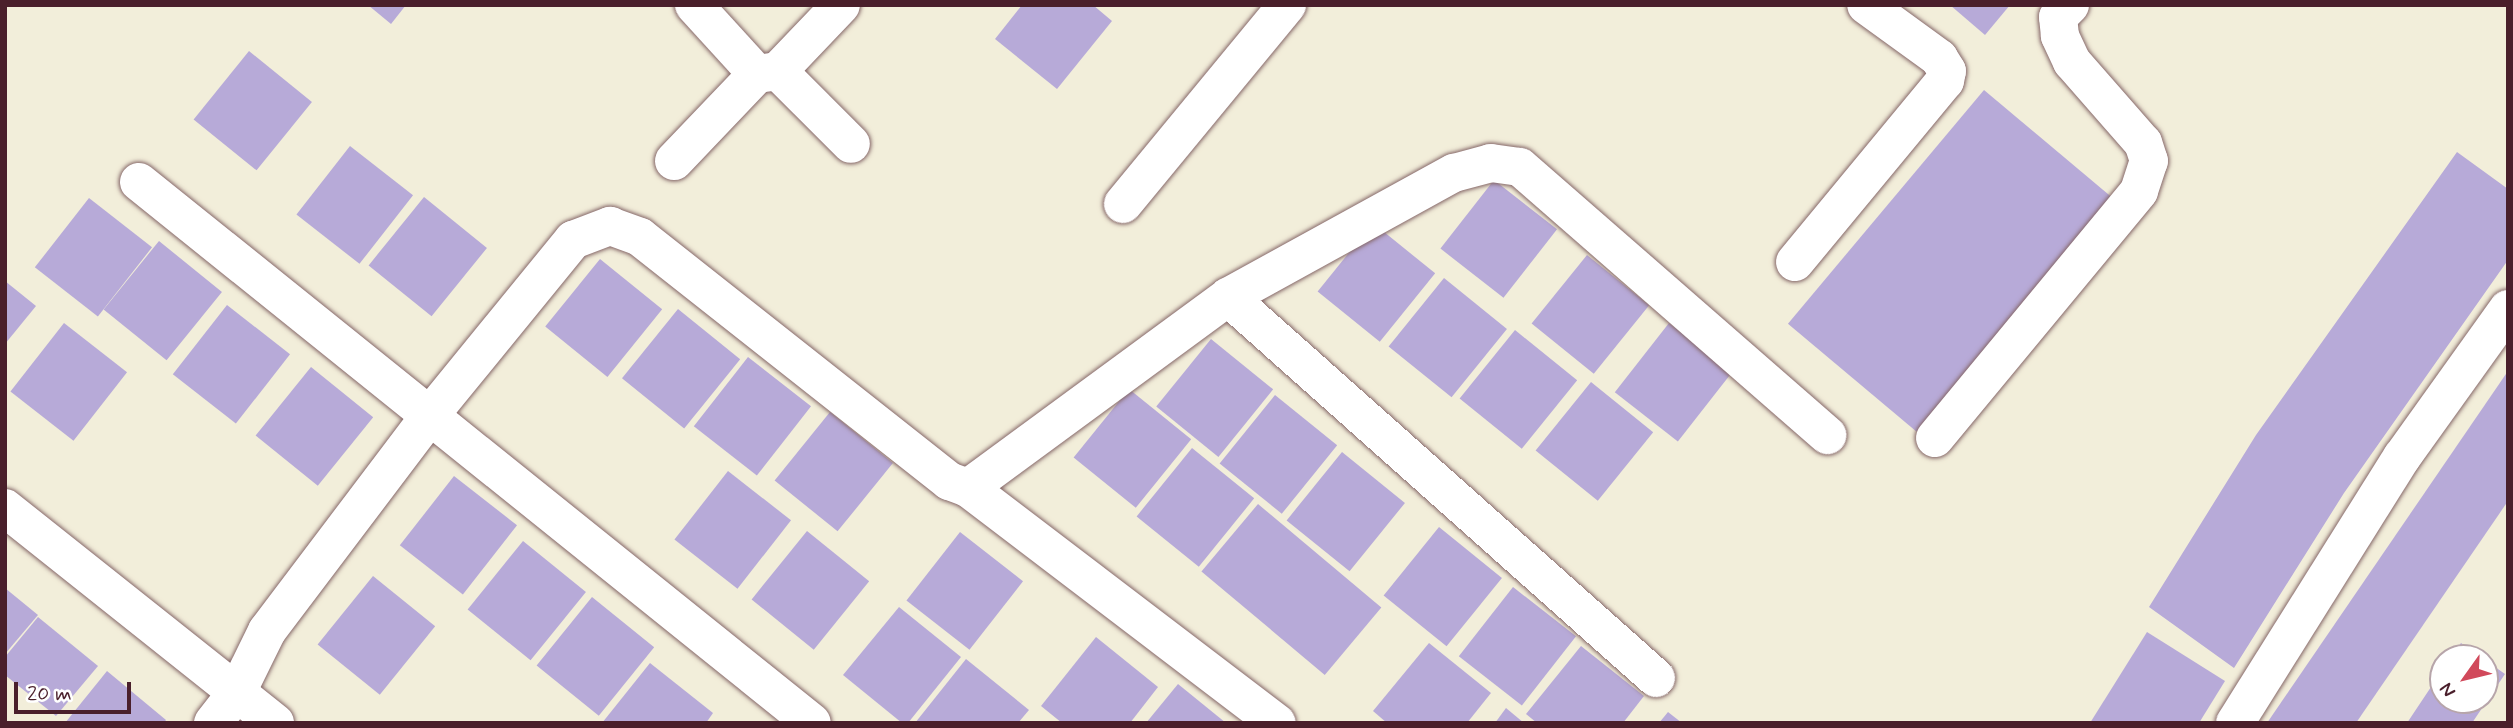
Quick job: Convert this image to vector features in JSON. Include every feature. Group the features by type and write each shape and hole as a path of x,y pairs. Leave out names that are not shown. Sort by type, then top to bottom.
{"street":[{"path":"694,5 851,144"},
{"path":"674,161 841,5"},
{"path":"1123,204 1287,5"},
{"path":"1796,261 1945,81 1947,71 1939,58 1866,5"},
{"path":"1935,439 2139,191 2149,161 2143,143 2072,62 2060,36 2059,18 2070,5"},
{"path":"968,488 1228,297 1454,173 1491,163 1520,167 1827,435"},
{"path":"139,182 431,414 812,723"},
{"path":"213,723 237,692 267,631 431,414 573,240 610,226 640,237 949,481 968,488 1277,723"},
{"path":"1228,297 1656,678"},
{"path":"2235,723 2402,457 2508,309"},
{"path":"5,508 275,723"}],"building":[{"path":"368,5 406,5 391,24"},
{"path":"1022,5 1093,5 1112,21 1057,89 995,39"},
{"path":"1950,5 2010,5 1985,35"},
{"path":"249,51 312,102 257,170 194,119"},
{"path":"1984,90 2113,198 1917,432 1788,324"},
{"path":"350,146 413,195 359,264 296,215"},
{"path":"2457,152 2508,189 2508,260 2344,493 2234,668 2149,607 2256,435"},
{"path":"1494,180 1557,229 1503,298 1440,249"},
{"path":"424,197 487,248 432,316 369,265"},
{"path":"89,198 152,247 98,317 35,267"},
{"path":"1373,223 1435,273 1380,342 1318,291"},
{"path":"159,241 222,292 167,360 104,309"},
{"path":"1587,255 1649,305 1594,374 1532,323"},
{"path":"600,259 662,309 607,377 545,327"},
{"path":"1444,278 1507,329 1452,397 1389,346"},
{"path":"5,281 36,306 5,344"},
{"path":"227,305 290,354 236,424 173,374"},
{"path":"678,309 740,359 684,429 622,378"},
{"path":"64,323 127,372 73,441 10,392"},
{"path":"1669,323 1732,372 1678,442 1615,392"},
{"path":"1515,330 1577,380 1522,449 1460,398"},
{"path":"1211,339 1273,389 1218,457 1156,407"},
{"path":"748,357 811,406 757,476 694,426"},
{"path":"311,367 373,417 318,486 256,435"},
{"path":"2508,371 2508,501 2356,723 2267,723"},
{"path":"1591,382 1653,432 1598,501 1536,450"},
{"path":"1129,389 1191,439 1136,508 1074,457"},
{"path":"1275,395 1337,445 1282,514 1220,463"},
{"path":"830,412 893,463 838,531 775,480"},
{"path":"1192,448 1254,498 1199,567 1137,516"},
{"path":"1342,452 1405,503 1350,571 1287,520"},
{"path":"728,471 791,520 737,589 674,540"},
{"path":"454,476 517,525 463,595 400,545"},
{"path":"1258,504 1381,607 1325,675 1201,571"},
{"path":"1439,527 1502,578 1447,646 1384,595"},
{"path":"807,531 869,581 814,650 752,599"},
{"path":"960,532 1023,581 969,650 906,601"},
{"path":"523,541 586,592 531,660 468,609"},
{"path":"373,576 435,626 380,695 318,644"},
{"path":"1513,587 1576,636 1522,706 1459,656"},
{"path":"5,588 38,615 5,654"},
{"path":"592,597 654,647 599,716 537,665"},
{"path":"899,607 961,657 908,723 902,723 843,675"},
{"path":"38,617 98,666 56,716 5,675 5,657"},
{"path":"2147,632 2225,681 2199,723 2090,723"},
{"path":"1096,637 1158,687 1130,723 1062,723 1041,706"},
{"path":"1429,643 1491,693 1467,723 1387,723 1373,711"},
{"path":"1581,646 1644,696 1623,723 1537,723 1526,714"},
{"path":"966,659 1029,710 1018,723 915,723"},
{"path":"650,663 713,713 706,723 602,723"},
{"path":"2499,670 2505,674 2499,683"},
{"path":"107,671 166,720 164,723 65,723"},
{"path":"1178,684 1226,723 1146,723"},
{"path":"2429,690 2429,714 2478,714 2472,723 2407,723"},
{"path":"1506,708 1524,723 1495,723"},
{"path":"1668,712 1682,723 1659,723"}]}
